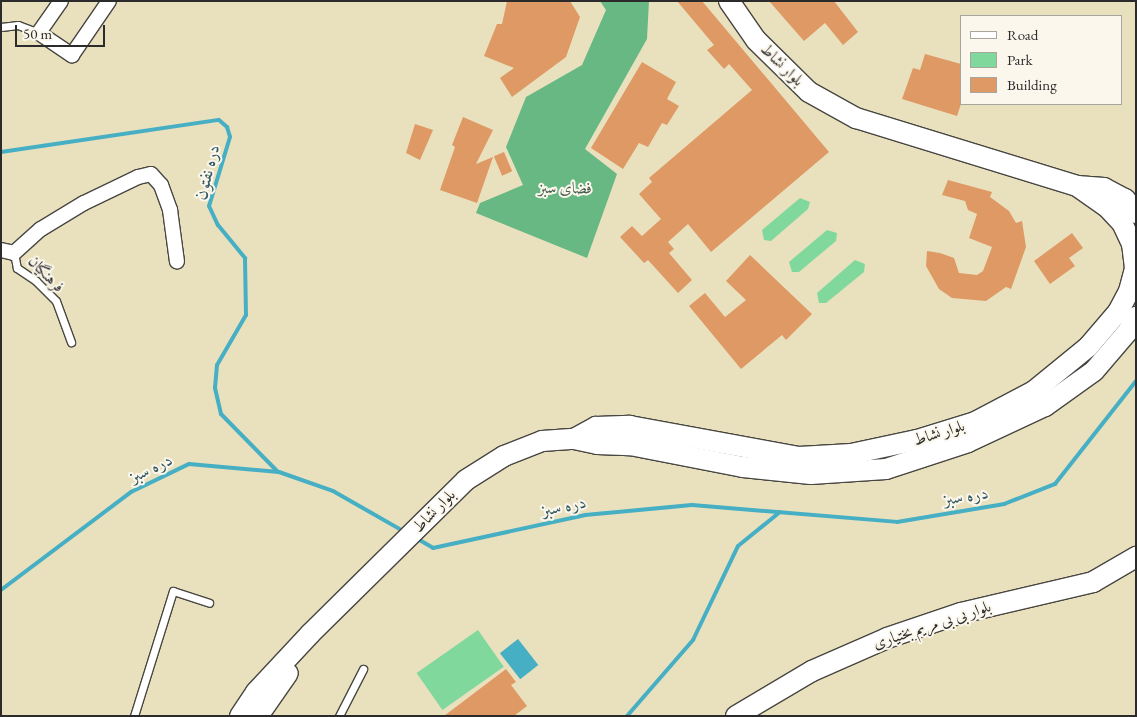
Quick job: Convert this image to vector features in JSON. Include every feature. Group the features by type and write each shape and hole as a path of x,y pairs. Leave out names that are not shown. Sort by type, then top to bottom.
{"main road":[{"name":"بلوار نشاط","path":"729,1 756,40 809,92 856,118 1077,186 1104,188 1125,199 1136,213"},
{"name":"بلوار نشاط","path":"574,438 596,427 630,426 799,457 851,454 898,444 975,422 1034,390 1088,347 1118,312 1129,291 1135,268 1132,244 1122,223 1107,207 1077,186"},
{"name":"بلوار نشاط","path":"240,716 256,692 466,480 484,466 520,449 542,441 574,438 597,444 630,445 743,467 811,474 886,469 968,442 1046,406 1094,371 1129,330 1136,318"},
{"name":"بلوار بی بی مریم بختیاری","path":"736,716 812,671 886,638 961,613 1093,582 1136,557"},
{"name":"بلوار نشاط","path":"258,716 320,626"}],"street":[{"path":"61,1 39,33 72,55 109,1"},
{"path":"7,251 84,203 138,177 151,174 161,185 170,210 177,262"}],"lane":[{"path":"1,28 18,25 39,33"},
{"name":"فرهنگیان","path":"7,251 17,268 36,281 56,301 71,342"},
{"path":"134,716 172,591 209,603"},
{"path":"339,716 363,669"}],"green space":[{"name":"فضای سبز","path":"600,1 649,1 647,39 585,149 617,174 587,258 476,213 480,203 523,185 506,147 526,97 582,65 606,10"},
{"path":"800,198 810,202 808,209 771,241 764,240 762,230"},
{"path":"827,230 837,233 836,241 799,272 792,272 789,262"},
{"path":"855,260 865,264 864,272 826,303 819,303 817,293"},
{"path":"478,630 504,667 442,710 417,673"}],"water":[{"path":"518,639 538,665 520,679 500,653"}],"building":[{"path":"507,1 570,1 580,17 566,57 512,97 500,78 514,68 484,56 497,24 502,24"},
{"path":"677,1 702,1 829,152 711,252 688,224 668,242 674,249 669,253 692,280 678,293 648,260 644,263 620,237 632,226 642,236 661,219 639,194 652,182 649,178 752,90 729,64 724,69 707,50 714,45"},
{"path":"769,1 834,1 858,32 843,45 825,23 804,41"},
{"path":"925,54 960,64 961,105 957,116 902,99 913,68 920,70"},
{"path":"642,62 676,82 667,99 679,106 667,125 662,123 648,147 639,143 623,169 591,148"},
{"path":"463,117 493,130 476,164 493,157 477,203 440,190 455,147 452,145"},
{"path":"415,124 433,130 420,160 406,153"},
{"path":"504,152 512,171 502,176 494,156"},
{"path":"948,180 992,192 990,197 1009,211 1016,223 1022,221 1026,247 1011,289 1006,287 986,301 952,298 939,289 926,266 927,251 940,253 954,258 959,273 977,275 983,271 992,247 969,238 977,214 968,210 965,201 942,195"},
{"path":"1072,233 1083,248 1069,258 1075,266 1050,284 1034,261"},
{"path":"750,255 812,314 786,340 782,335 741,369 689,306 705,293 725,317 746,300 726,281"},
{"path":"506,669 516,682 511,685 527,706 514,716 444,716"}],"waterway":[{"name":"دره نفتون","path":"1,152 219,120 227,127 230,137 209,206 218,225 245,258 246,315 217,365 215,388 221,414 278,472"},
{"name":"دره سبز","path":"416,538 433,548 585,515 692,505 897,522 1004,504 1055,484 1136,381"},
{"name":"دره سبز","path":"1,590 131,492 189,464 279,472 333,491 405,532"},
{"path":"627,716 693,640 738,546 780,512"}]}
